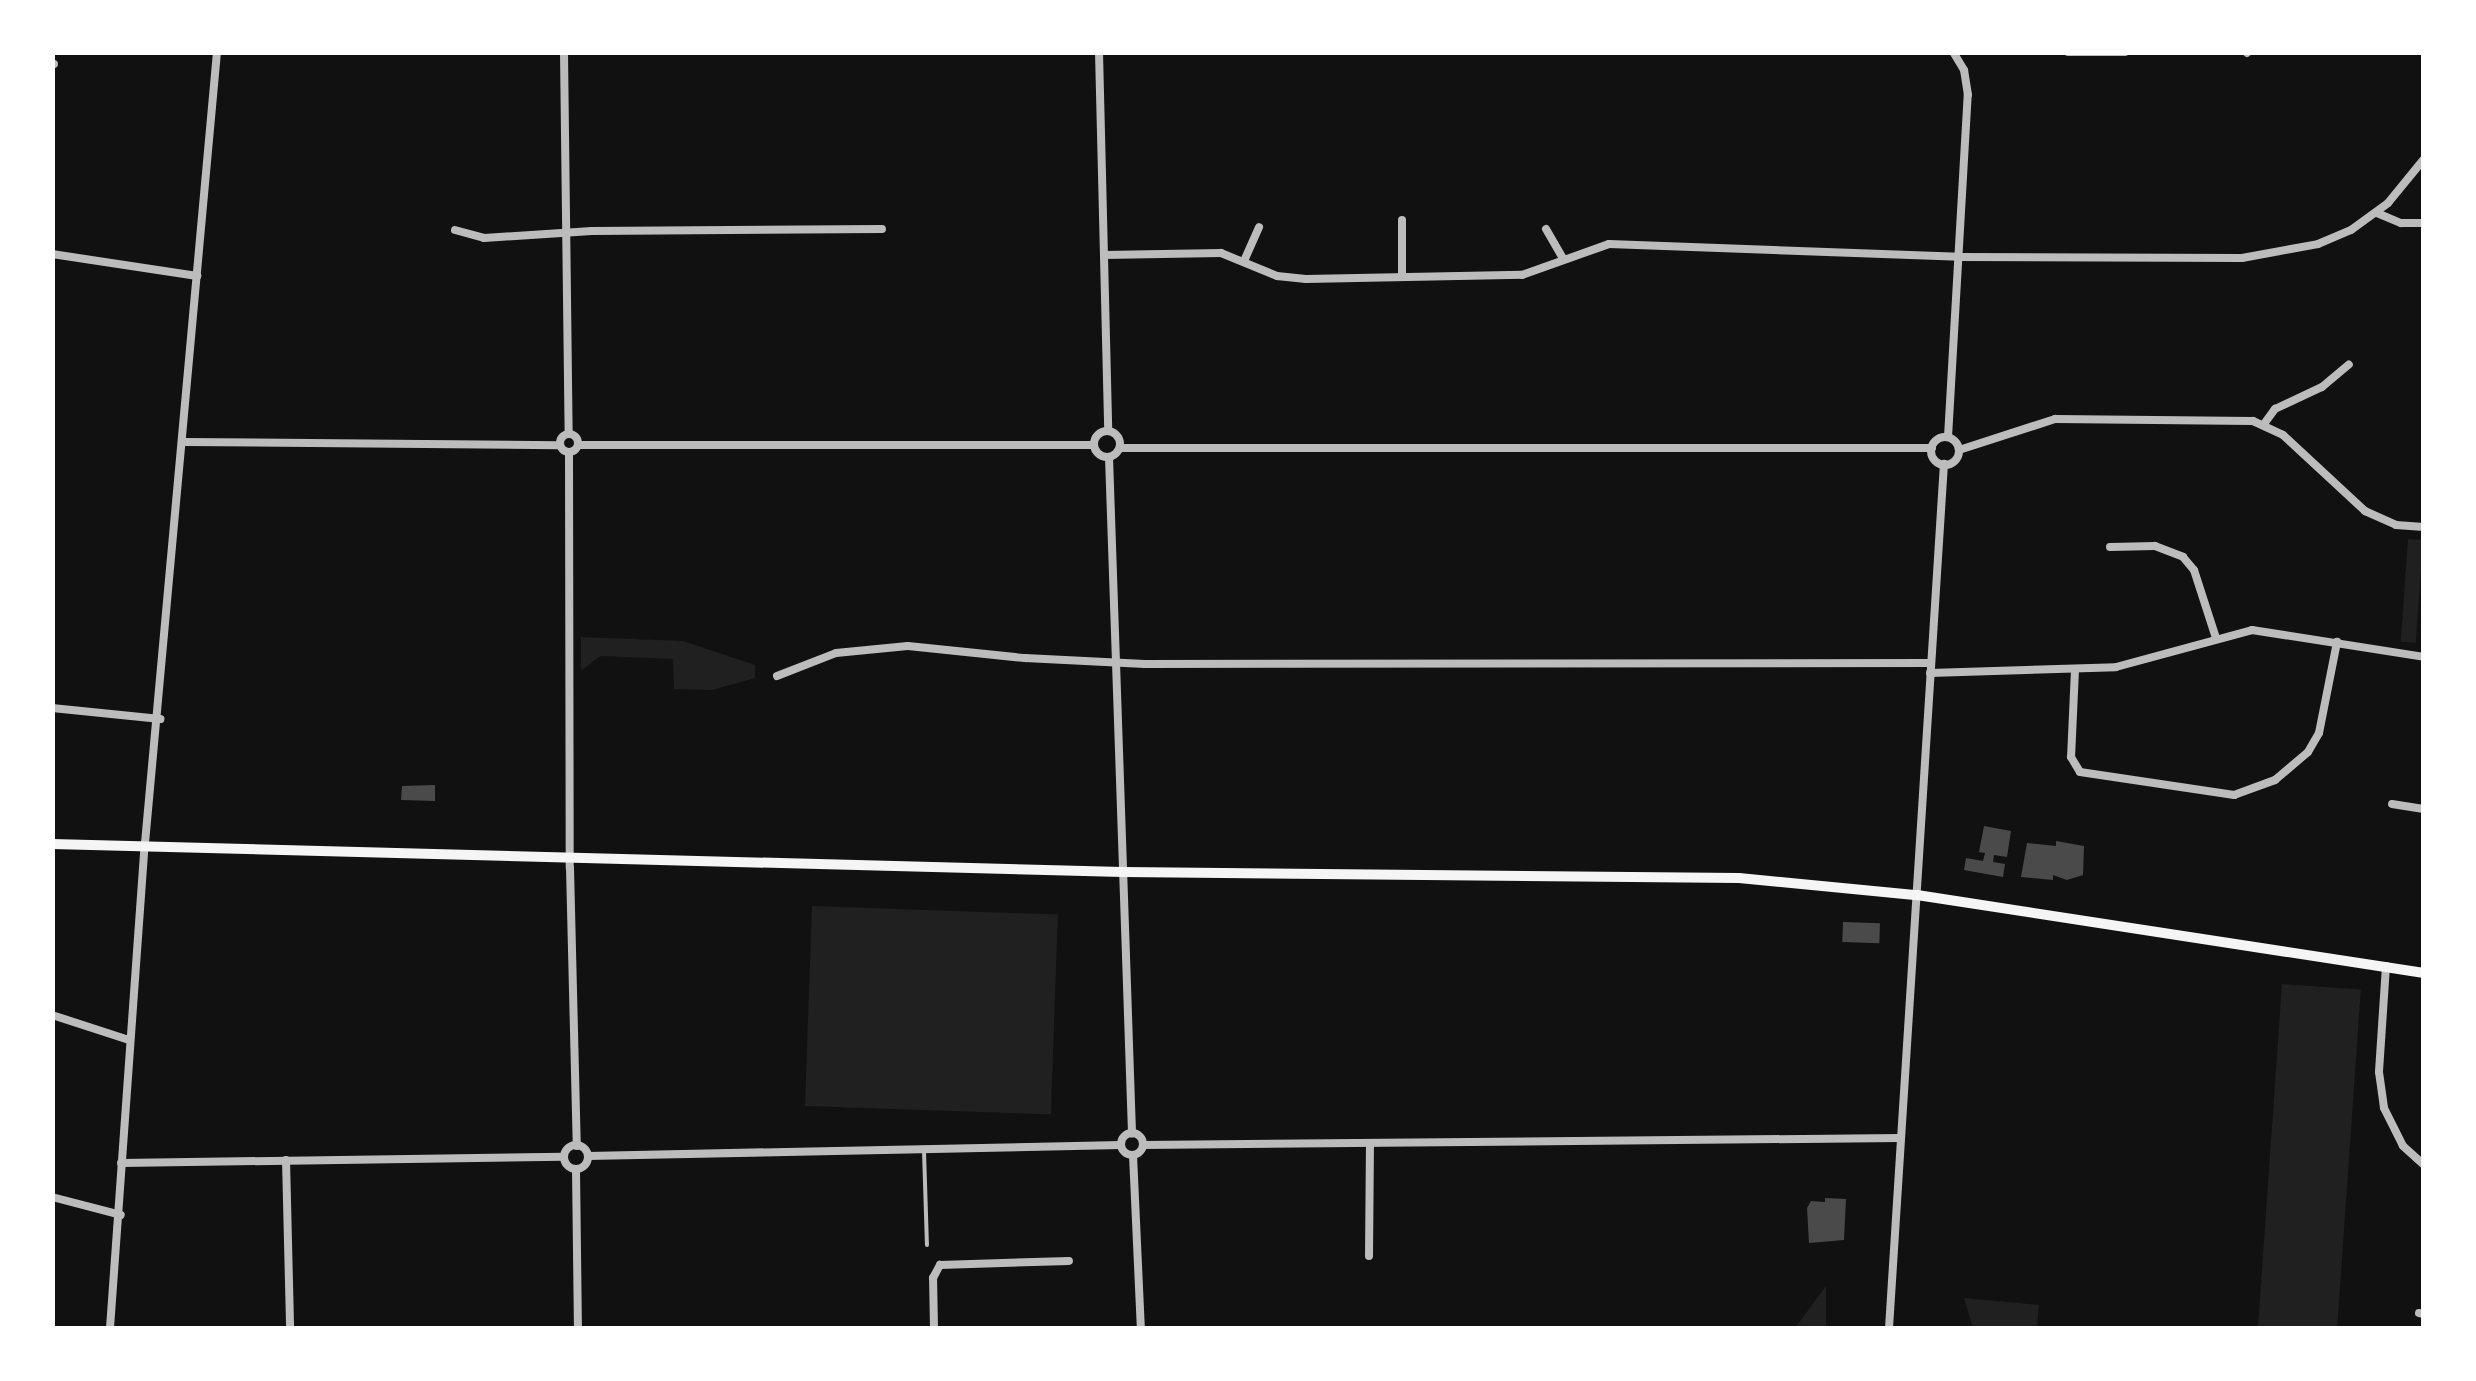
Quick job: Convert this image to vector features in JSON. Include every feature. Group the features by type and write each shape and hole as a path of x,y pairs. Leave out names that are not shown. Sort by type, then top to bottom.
{"main road":[{"path":"52,844 145,842 1123,872 1688,876 1917,895 2424,972"}],"street":[{"path":"110,1328 145,842 160,719 218,52"},
{"path":"564,52 569,434 578,445"},
{"path":"1099,52 1108,431"},
{"path":"1953,52 1964,70 1968,95 1948,437 1959,450"},
{"path":"2068,52 2124,52"},
{"path":"1104,254 1211,252 1290,278 1522,275 1609,244 1958,257 2260,256 2318,244 2377,214 2424,159"},
{"path":"2377,214 2401,222 2424,223"},
{"path":"1402,220 1402,277"},
{"path":"1244,260 1259,227"},
{"path":"455,230 484,238 882,228"},
{"path":"1546,229 1563,258"},
{"path":"52,254 197,276"},
{"path":"2264,424 2275,409 2322,388 2349,364"},
{"path":"1948,437 1937,439 1932,448 1934,460 1944,464 1955,460 1959,450 2055,418 2229,419 2264,424 2283,435 2365,511 2396,525 2424,528"},
{"path":"1108,431 1097,436 1094,445 1097,453 1109,458"},
{"path":"1108,431 1118,437 1120,448"},
{"path":"560,445 569,434"},
{"path":"185,442 560,445 568,452 578,1146 588,1156 1122,1145 1133,1155 1141,1328"},
{"path":"568,452 578,445 1094,445"},
{"path":"1143,1146 1132,1134 1109,458 1120,448 1932,448"},
{"path":"1890,1328 1944,464"},
{"path":"2110,547 2155,546 2183,557 2194,570 2216,638"},
{"path":"778,676 814,659 889,646 1117,663 2075,670 2130,664 2216,638 2267,630 2424,657"},
{"path":"2075,670 2070,747 2080,772 2234,796 2275,780 2308,752 2324,714 2337,642"},
{"path":"52,708 160,719"},
{"path":"2392,804 2424,809"},
{"path":"2386,966 2380,1088 2392,1128 2424,1165"},
{"path":"52,1015 129,1040"},
{"path":"1122,1145 1132,1134"},
{"path":"1133,1155 1143,1146 1900,1138"},
{"path":"1369,1256 1370,1145"},
{"path":"564,1157 568,1148 578,1146"},
{"path":"576,1169 583,1167 588,1156"},
{"path":"122,1163 564,1157 576,1169 578,1328"},
{"path":"286,1160 290,1328"},
{"path":"52,1197 120,1215"},
{"path":"934,1328 936,1269 949,1263 1069,1261"}],"lane":[{"path":"924,1151 927,1245"}],"shaded area":[{"path":"2408,539 2423,540 2416,643 2401,642"},
{"path":"581,637 683,641 755,665 755,678 712,690 674,689 673,659 600,656 581,671"},
{"path":"812,906 1058,915 1051,1114 805,1106"},
{"path":"2282,984 2361,990 2337,1328 2258,1328"},
{"path":"1826,1286 1826,1328 1795,1328"},
{"path":"1964,1298 2039,1305 2037,1326 1973,1328"}],"building":[{"path":"435,785 435,801 401,800 402,786"},
{"path":"1984,826 2011,831 2007,857 1994,855 1993,862 2005,864 2003,877 1964,870 1966,858 1983,861 1985,853 1979,852"},
{"path":"2056,841 2084,846 2083,875 2067,880 2053,875 2053,880 2021,877 2027,843 2056,846"},
{"path":"1843,922 1880,923 1879,943 1842,942"},
{"path":"1825,1198 1846,1199 1844,1240 1809,1243 1807,1208 1811,1201 1825,1202"}]}
